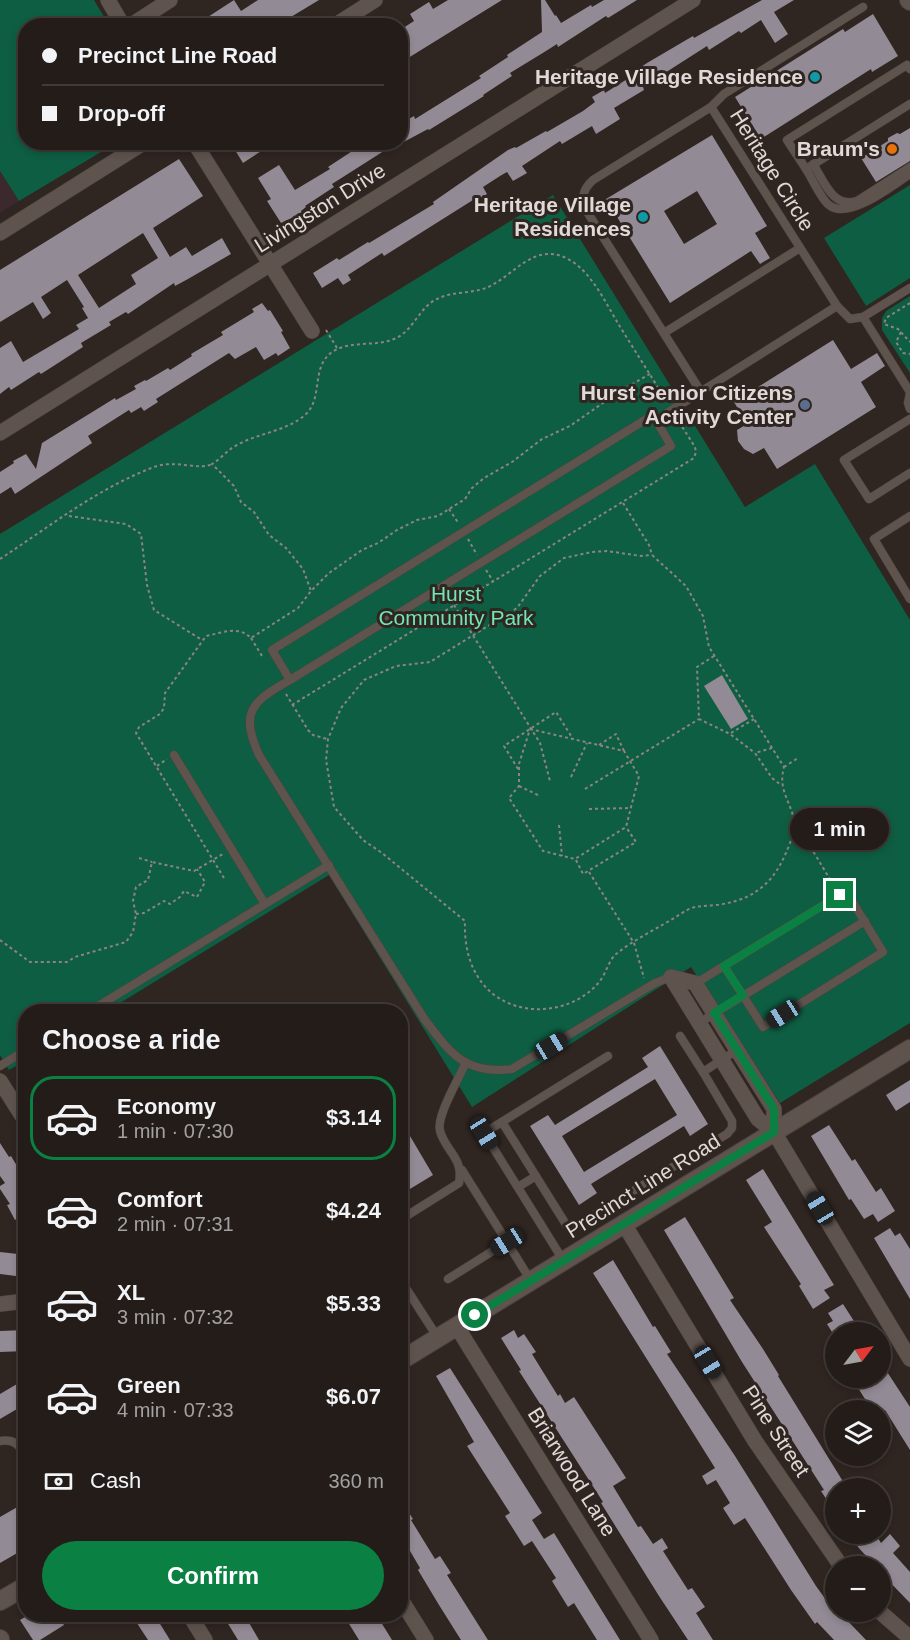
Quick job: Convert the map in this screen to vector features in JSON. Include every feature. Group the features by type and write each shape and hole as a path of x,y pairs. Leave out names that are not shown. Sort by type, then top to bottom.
{"main road":[{"name":"Precinct Line Road","path":"408,1356 910,1049"},
{"path":"0,1601 18,1591"}],"street":[{"path":"108,0 118,18"},
{"path":"142,18 170,0"},
{"path":"347,18 375,0"},
{"name":"Livingston Drive","path":"0,433 693,0"},
{"path":"0,233 132,150"},
{"path":"199,150 312,331"},
{"path":"671,977 695,983 774,1109 774,1132"},
{"path":"671,977 758,1119 774,1132 910,1359"},
{"path":"0,1081 18,1109"},
{"name":"Pine Street","path":"624,1224 756,1441 834,1556"},
{"path":"0,1304 18,1302"},
{"name":"Briarwood Lane","path":"457,1327 651,1640"},
{"path":"408,1611 426,1640"},
{"path":"891,1621 910,1638"},
{"path":"194,1622 205,1640"}],"lane":[{"path":"711,107 724,94 862,7"},
{"path":"910,69 907,65 787,140 830,206 841,209 855,208 910,174"},
{"path":"806,169 910,104"},
{"name":"Heritage Circle","path":"701,392 586,210 583,193 586,186 593,180 711,107 837,306"},
{"path":"813,164 835,198 848,204 857,201 910,167"},
{"path":"664,333 800,248"},
{"path":"656,420 837,306 850,319 863,316 910,288"},
{"path":"863,316 910,392 908,403 910,410"},
{"path":"290,680 272,650 653,415 671,446 290,680 280,685 259,700 249,719 251,737 259,755 425,1020 447,1049 465,1064 497,1071 512,1070 647,988 671,977"},
{"path":"910,419 844,460 869,499 910,473"},
{"path":"910,516 874,539 910,598"},
{"path":"174,755 265,904"},
{"path":"101,1004 329,865"},
{"path":"681,992 846,891 884,952 763,1027 724,966"},
{"path":"699,1023 865,921"},
{"path":"502,1122 567,1226 574,1227 727,1134 732,1128 732,1120 680,1036"},
{"path":"703,1072 737,1050"},
{"path":"0,1066 18,1055"},
{"path":"564,1261 484,1133 608,1056"},
{"path":"465,1064 440,1119 440,1130 462,1170 531,1281"},
{"path":"408,1215 459,1183 462,1170"},
{"path":"518,1187 536,1176"},
{"path":"448,1279 507,1242"},
{"path":"408,1291 438,1338"},
{"path":"0,1441 9,1440 18,1443"}],"path":[{"path":"0,560 125,479 168,462 206,467 236,445 290,424 306,414 314,396 318,372 325,358 332,352 344,347 397,339 436,299 483,289 495,284 526,260 543,253 565,257 585,273 650,374 695,447 694,458 292,705"},
{"path":"910,303 886,318 884,324 901,332 910,342"},
{"path":"901,332 896,342 903,353 910,354"},
{"path":"251,638 298,608 310,591 329,573 362,550 417,520 438,516 465,499 472,488 484,478 512,462 542,439 570,426 620,391 650,374"},
{"path":"212,464 234,486 241,502 254,513 269,535 286,549 303,569 310,591"},
{"path":"623,502 649,545 652,555 686,586 703,616 714,656 784,767 781,785 795,822 840,895"},
{"path":"449,508 494,581"},
{"path":"67,516 126,524 141,534 147,585 154,610 202,640"},
{"path":"652,555 641,556 607,551 564,558 540,576 517,608 430,662 396,666 364,680 341,708 328,739 326,760 334,807 363,840 465,921 466,949 478,979 497,997 528,1009 558,1008 579,999 600,981 614,956 695,905 728,903 753,895 776,872 786,855 795,822"},
{"path":"454,606 540,743 550,781"},
{"path":"224,878 136,733 139,727 160,714 164,708 165,693 206,636 236,630 245,632 267,663"},
{"path":"699,719 697,667 714,656"},
{"path":"280,685 308,730 313,735 328,739"},
{"path":"519,771 504,746 556,712 573,739"},
{"path":"699,719 730,734 756,753 771,778 781,785"},
{"path":"585,789 699,719"},
{"path":"730,734 754,719"},
{"path":"531,729 624,751"},
{"path":"531,729 519,764 519,786 509,798 543,851 562,856 575,859 626,827 639,776 616,734 599,745"},
{"path":"571,777 587,743"},
{"path":"756,753 772,748"},
{"path":"784,767 798,758"},
{"path":"519,786 540,796"},
{"path":"589,809 631,808"},
{"path":"559,825 562,856"},
{"path":"575,859 583,874 589,872 636,842 626,827"},
{"path":"139,858 194,871 213,860"},
{"path":"0,940 30,962 67,963 75,957 126,942 133,932 136,914 133,901 136,887 148,880 152,862"},
{"path":"136,914 144,913 164,902 170,904 184,891 197,897 205,882 197,869"},
{"path":"589,872 634,943 647,988"}],"shaded area":[{"path":"0,171 19,201 0,213"}],"green space":[{"path":"0,0 94,0 105,18 18,18 18,150 104,150 19,201 0,171"},
{"path":"910,185 910,278 866,306 824,238"},
{"name":"Hurst Community Park","path":"553,195 745,507 815,464 910,620 910,1023 780,1103 691,967 472,1107 329,875 118,1004 18,1004 18,1065 9,1070 0,1055 0,534"},
{"path":"910,296 910,373 882,330 882,318 886,311"}],"building":[{"path":"234,0 241,11 258,0 319,0 289,18 206,18"},
{"path":"448,0 502,0 408,58 408,25 414,21 410,14 429,2 433,9"},
{"path":"541,0 545,0 561,23 604,0 637,0 608,18 606,16 558,47 557,44 510,73 512,76 484,96 429,130 408,140 408,119 414,116 415,119 481,78 479,76 542,32"},
{"path":"762,0 794,0 774,12 788,34 775,43 761,20 709,50 707,46 614,108 620,119 596,134 592,126 562,144 560,141 522,166 527,173 513,181 507,172 483,187 487,194 474,202 473,200 384,256 382,253 348,275 351,280 343,285 338,278 322,288 313,273 434,204 433,202 508,150 547,132 583,111 595,102 592,97 604,90 605,93 640,71 638,69 647,63"},
{"path":"873,14 898,56 872,72 871,69 761,139 735,97 843,29 845,32"},
{"name":"Braum's","path":"910,128 910,161 876,182 861,158 888,141 888,138"},
{"name":"Heritage Village Residences","path":"712,135 767,226 755,233 770,258 760,264 751,251 670,303 606,199","holes":["697,191 717,224 684,244 664,211"]},
{"path":"235,150 263,150 243,163"},
{"path":"354,150 385,150 332,184 334,187 305,206 302,213 281,223 267,201 271,199 258,178 279,165 295,190 330,169 328,167"},
{"path":"179,159 203,196 153,228 170,257 186,247 192,256 222,238 231,254 175,286 174,283 128,314 126,312 109,322 111,325 81,343 83,347 41,374 39,372 11,390 9,387 0,394 0,348 11,341 23,362 79,329 76,325 88,318 82,308 84,307 67,280 41,297 51,313 43,319 33,302 0,322 0,270","holes":["143,233 158,258 131,275 136,284 99,308 78,275"]},
{"path":"262,303 268,311 270,310 290,348 278,356 276,353 264,360 256,347 235,359 229,353 156,399 158,402 144,411 141,407 131,413 129,410 88,436 92,443 15,494 11,487 0,494 0,472 14,463 13,461 26,454 36,469 42,443 115,398 116,400 136,389 134,386 168,368 170,370 192,356 191,354 223,335 221,332 254,312 252,309"},
{"name":"Hurst Senior Citizens Activity Center","path":"833,340 851,369 877,353 885,366 861,382 876,407 777,469 764,448 753,454 744,449 738,441 737,430 747,424 734,402"},
{"path":"722,675 748,719 731,729 704,686"},
{"path":"660,1046 708,1124 690,1136 684,1126 591,1184 597,1193 579,1205 530,1126 548,1115 555,1125 648,1067 642,1058","holes":["655,1079 677,1115 584,1172 562,1136"]},
{"path":"910,1080 910,1102 896,1111 886,1095"},
{"path":"829,1125 852,1161 855,1159 876,1192 881,1188 895,1211 878,1222 873,1214 864,1219 851,1199 849,1200 811,1136"},
{"path":"410,1136 433,1175 408,1190 408,1137"},
{"path":"0,1143 9,1157 11,1156 18,1165 18,1218 15,1220 7,1205 10,1204 0,1189 0,1186 5,1183 0,1176"},
{"path":"763,1169 834,1285 824,1290 830,1298 813,1309 799,1286 801,1284 764,1227 772,1222 746,1180"},
{"path":"685,1217 734,1298 730,1300 763,1349 825,1452 825,1466 833,1466 841,1478 825,1478 825,1497 821,1491 824,1490 742,1362 664,1230"},
{"path":"890,1228 895,1236 900,1233 910,1249 910,1299 874,1238"},
{"path":"0,1252 18,1254 16,1276 0,1274"},
{"path":"613,1260 653,1327 655,1326 671,1352 667,1354 825,1599 825,1622 849,1622 866,1640 834,1640 817,1622 815,1624 745,1518 734,1525 723,1508 730,1503 716,1480 707,1485 702,1476 715,1468 593,1273"},
{"path":"843,1304 855,1322 831,1322 833,1321 828,1313"},
{"path":"18,1330 18,1351 0,1352 0,1331"},
{"path":"514,1330 518,1338 524,1334 536,1352 532,1354 558,1396 560,1394 565,1403 574,1397 626,1478 613,1486 638,1527 641,1526 653,1544 662,1538 668,1548 663,1551 688,1590 692,1588 705,1607 696,1613 713,1640 688,1640 659,1596 601,1503 603,1502 519,1371 521,1370 501,1338"},
{"path":"450,1368 542,1513 532,1520 544,1539 554,1533 620,1640 597,1640 574,1603 568,1607 552,1581 556,1578 532,1541 524,1546 505,1516 510,1513 467,1446 474,1442 436,1376"},
{"path":"891,1378 910,1407 910,1450 891,1420 891,1400 866,1400 858,1388 891,1388"},
{"path":"18,1383 18,1411 17,1409 0,1419 0,1394"},
{"path":"18,1507 18,1553 0,1563 0,1517"},
{"path":"408,1511 435,1559 440,1556 451,1573 447,1575 488,1640 461,1640 418,1570 420,1568 410,1551 408,1552"},
{"path":"891,1535 900,1546 893,1553 910,1572 910,1603 891,1583 891,1556 866,1556 856,1544 891,1544"},
{"path":"21,1622 62,1622 64,1625 40,1640 33,1640"},
{"path":"136,1622 159,1622 170,1640 148,1640"},
{"path":"227,1622 249,1622 259,1640 238,1640"},
{"path":"348,1622 381,1622 392,1640 359,1640"}],"place":[{"name":"Heritage Village Residence","path":"815,77"},
{"name":"Braum's","path":"892,149"},
{"name":"Heritage Village Residences","path":"643,217"},
{"name":"Hurst Senior Citizens Activity Center","path":"805,405"}],"route":[{"path":"475,1315 774,1132 774,1109 714,1013 743,995 724,966 840,895"}]}
